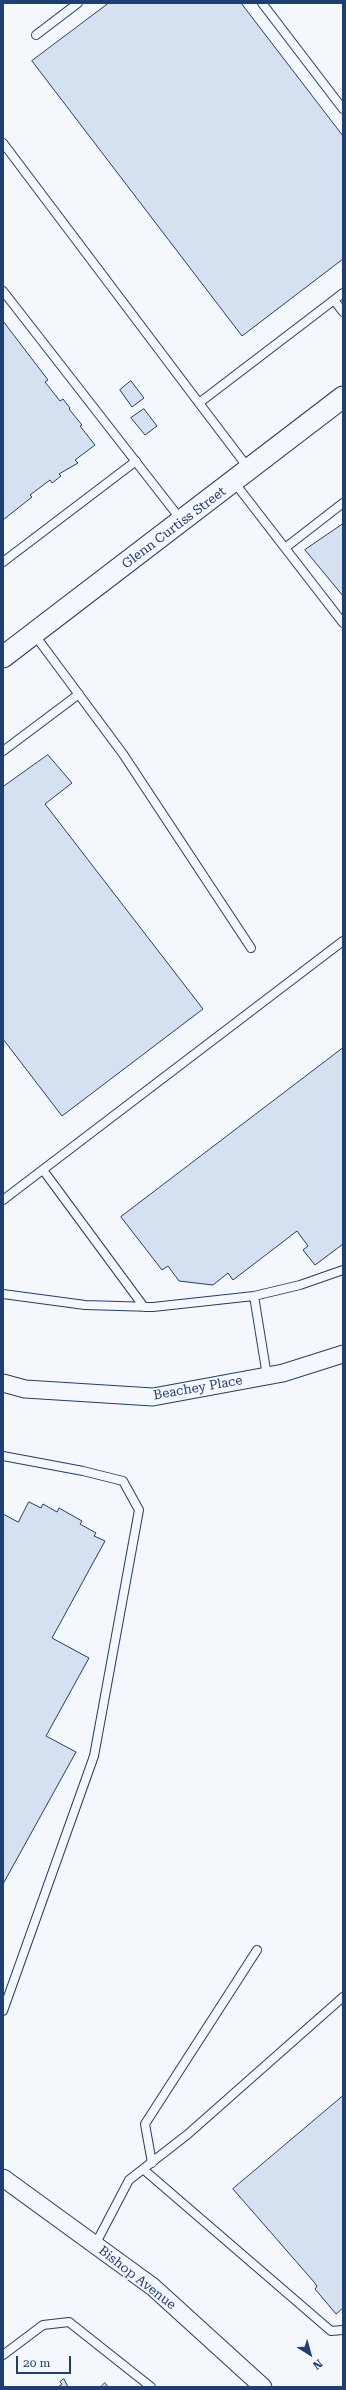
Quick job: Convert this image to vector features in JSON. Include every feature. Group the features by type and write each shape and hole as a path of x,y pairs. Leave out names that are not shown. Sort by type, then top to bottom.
{"street":[{"name":"Glenn Curtiss Street","path":"3,657 343,398"},
{"name":"Beachey Place","path":"3,1383 25,1389 153,1397 283,1373 343,1354"},
{"name":"Bishop Avenue","path":"3,2179 153,2287 263,2387"}],"lane":[{"path":"36,35 78,3"},
{"path":"262,3 343,109"},
{"path":"3,142 250,469"},
{"path":"3,291 183,521"},
{"path":"199,403 343,293"},
{"path":"334,300 343,312"},
{"path":"3,562 136,462"},
{"path":"234,482 343,623"},
{"path":"285,548 343,503"},
{"path":"34,634 123,754 251,948"},
{"path":"3,752 79,694"},
{"path":"3,1200 343,941"},
{"path":"43,1170 144,1307"},
{"path":"3,1294 85,1305 144,1307 254,1296 300,1285 343,1270"},
{"path":"254,1296 266,1376"},
{"path":"3,1456 123,1481 139,1510 94,1756 3,2011"},
{"path":"152,2163 145,2124 257,1950"},
{"path":"95,2244 129,2180 194,2129 343,1997"},
{"path":"143,2169 331,2331 343,2330"},
{"path":"3,2355 43,2325 69,2322 151,2387"}],"building":[{"path":"109,3 241,3 343,136 343,259 242,336 32,61"},
{"path":"3,321 48,380 45,382 60,401 63,399 82,425 80,426 95,445 75,460 78,463 59,474 61,476 52,483 50,480 30,495 32,497 3,520"},
{"path":"131,381 144,398 132,407 120,390"},
{"path":"144,409 157,426 145,435 131,418"},
{"path":"343,524 343,596 305,550"},
{"path":"48,755 72,783 45,804 203,1009 62,1116 3,1039 3,787"},
{"path":"343,1048 343,1244 315,1265 303,1250 308,1246 297,1231 233,1280 228,1273 213,1285 179,1281 168,1266 162,1270 121,1217"},
{"path":"29,1502 41,1508 43,1504 57,1512 59,1508 82,1521 80,1524 96,1533 94,1536 105,1541 52,1638 89,1658 46,1736 76,1752 3,1884 3,1514 18,1522"},
{"path":"343,2096 343,2308 336,2314 315,2289 317,2286 314,2282 233,2189"},
{"path":"64,2379 68,2387 58,2387 62,2384 60,2382"},
{"path":"105,2383 108,2387 102,2386"}]}
